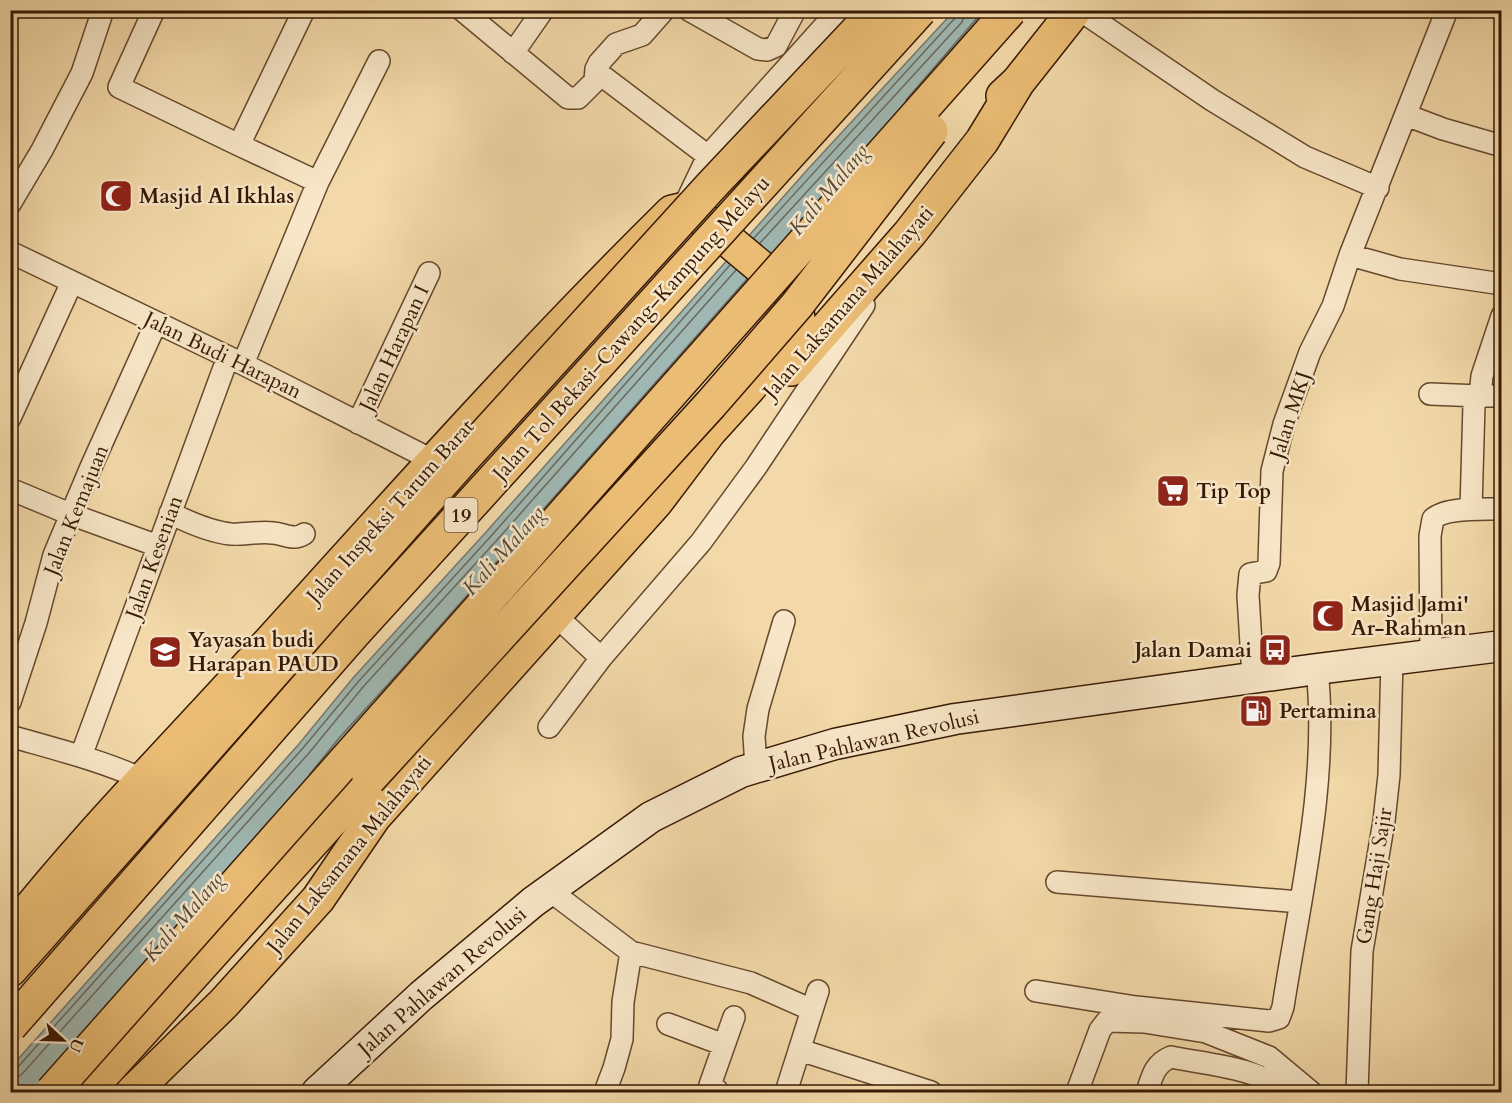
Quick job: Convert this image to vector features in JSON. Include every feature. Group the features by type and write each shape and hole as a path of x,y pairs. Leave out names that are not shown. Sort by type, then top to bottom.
{"main road":[{"path":"10,970 470,451 711,186 877,10"},
{"name":"Jalan Tol Bekasi–Cawang–Kampung Melayu","path":"10,1026 354,633 920,10"},
{"path":"52,1092 1010,10"},
{"path":"87,1092 711,404 789,314 1024,10"},
{"name":"Jalan Laksamana Malahayati","path":"656,502 712,462 910,233 982,141 1018,82 1075,10"},
{"name":"Jalan Laksamana Malahayati","path":"779,282 809,291 826,287 843,275 970,128 1018,82"},
{"path":"685,209 698,215 779,282"},
{"name":"Jalan Inspeksi Tarum Barat","path":"12,929 142,779 246,669 586,297 672,212 685,209"},
{"name":"Jalan Laksamana Malahayati","path":"133,1092 224,1003 310,907 374,817 656,502 709,432 792,340 800,318 779,282"},
{"name":"Jalan Pahlawan Revolusi","path":"316,1092 429,989 496,931 549,890 651,817 741,772 835,744 955,719 1253,677 1502,646"}],"street":[{"path":"10,204 42,150 82,73 102,10"},
{"path":"154,10 119,87 318,182"},
{"path":"239,145 304,10"},
{"path":"462,10 568,98 578,98 596,80 609,79 708,156"},
{"path":"513,53 543,10"},
{"path":"596,80 598,63 616,44 642,36 664,10"},
{"path":"689,10 758,49 767,50 776,46 795,10"},
{"path":"685,209 689,195 708,156 839,10"},
{"path":"1080,10 1204,95 1305,158 1378,188"},
{"name":"Jalan MKJ","path":"1253,677 1248,595 1250,574 1266,571 1269,563 1272,471 1284,424 1310,352 1333,306 1350,255 1447,10"},
{"path":"767,50 787,67"},
{"name":"Jalan Kesenian","path":"81,756 170,513 235,361 318,182 379,61"},
{"path":"1406,115 1443,129 1502,146"},
{"path":"549,727 601,658 701,542 756,467 910,233"},
{"name":"Jalan Budi Harapan","path":"10,252 434,461"},
{"path":"1350,255 1400,269 1502,284"},
{"name":"Jalan Harapan I","path":"358,423 429,273"},
{"path":"10,418 72,282"},
{"path":"1471,509 1474,404 1480,396 1482,376 1502,316"},
{"name":"Jalan Kemajuan","path":"10,702 36,622 54,555 70,514 156,323"},
{"path":"1430,394 1502,396"},
{"path":"10,489 158,546"},
{"path":"1431,656 1430,536 1432,519 1438,514 1471,509 1502,509"},
{"path":"170,513 187,521 231,534 267,532 293,538 304,534"},
{"path":"555,615 601,658"},
{"path":"756,767 754,736 758,709 784,621"},
{"name":"Gang Haji Sajir","path":"1357,1092 1362,951 1386,798 1392,660"},
{"path":"1036,991 1136,1007 1269,1022 1279,1018 1283,1007 1311,842 1317,792 1320,740 1317,669"},
{"path":"10,736 81,756 142,779"},
{"path":"1057,882 1299,902"},
{"path":"549,890 631,952 815,1000 786,1092"},
{"path":"604,1092 622,1039 623,1002 631,952"},
{"path":"716,1092 717,1090 710,1084 734,1017"},
{"path":"1077,1092 1100,1030 1107,1021 1121,1020 1206,1032 1217,1036 1269,1057 1311,1092"},
{"path":"668,1024 724,1046"},
{"path":"800,1050 931,1092"},
{"path":"1146,1092 1154,1070 1162,1061 1171,1057 1248,1072 1264,1077 1288,1092"}],"water":[{"name":"Kali Malang","path":"954,11 1002,11 52,1092 11,1092 11,1067 299,744 353,678 487,531 808,169"}],"place":[{"name":"Masjid Al Ikhlas","path":"116,196"},
{"name":"Tip Top","path":"1173,491"},
{"name":"Masjid Jami' Ar-Rahman","path":"1328,616"},
{"name":"Jalan Damai","path":"1275,650"},
{"name":"Yayasan budi Harapan PAUD","path":"165,652"},
{"name":"Pertamina","path":"1256,711"}]}
